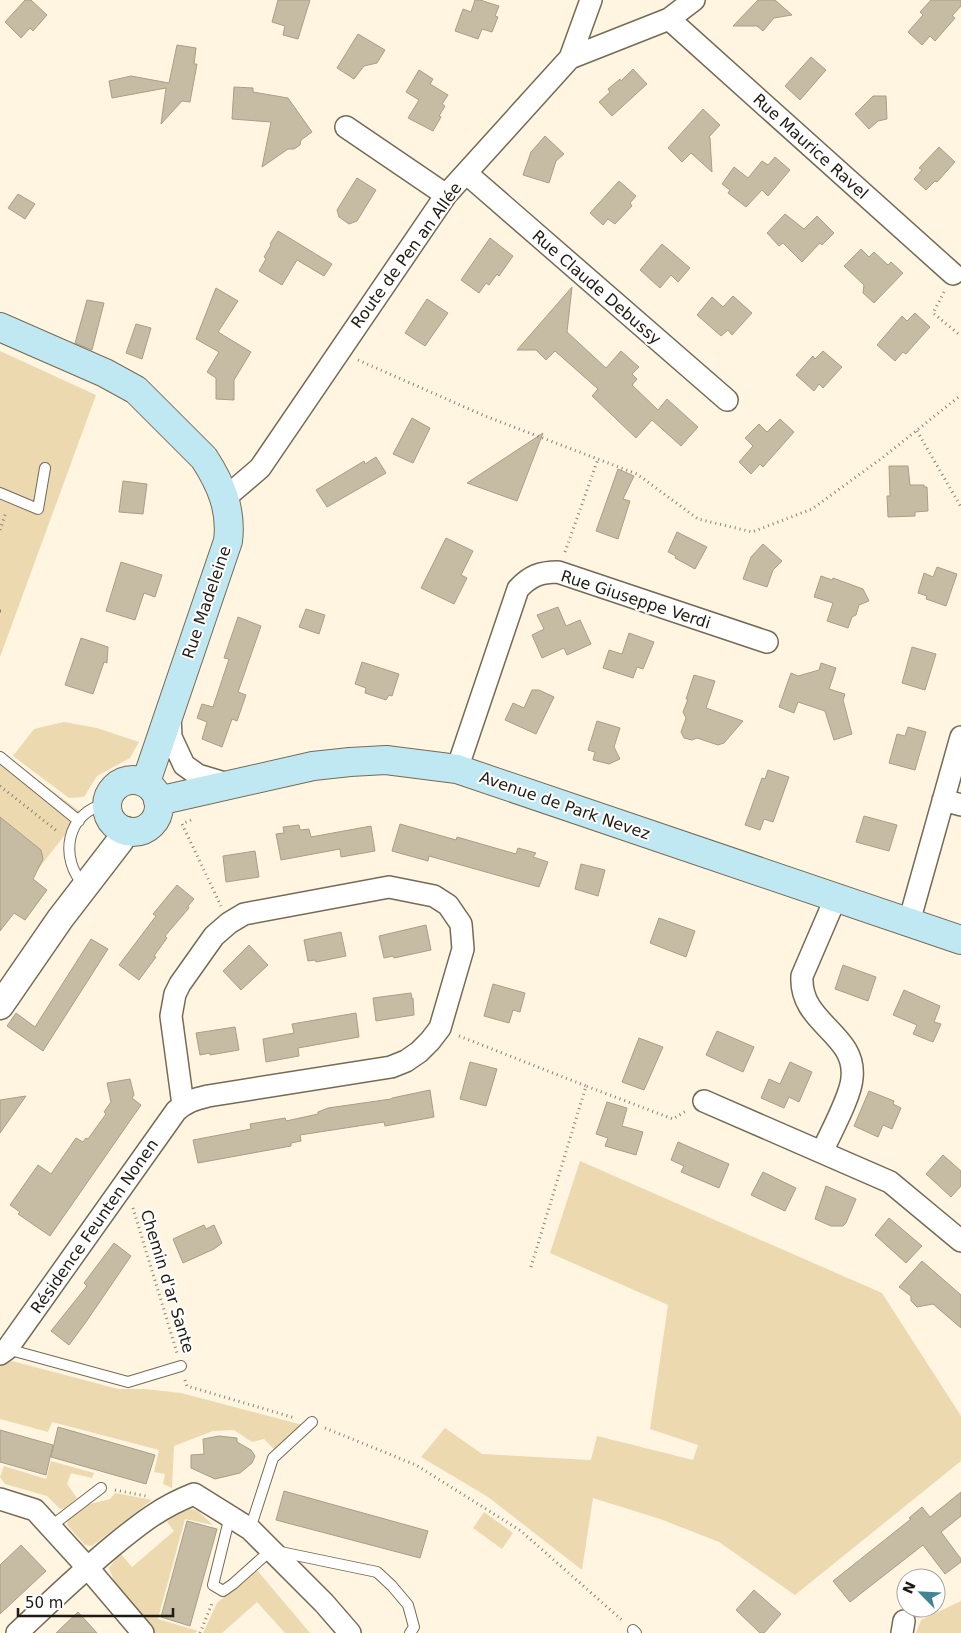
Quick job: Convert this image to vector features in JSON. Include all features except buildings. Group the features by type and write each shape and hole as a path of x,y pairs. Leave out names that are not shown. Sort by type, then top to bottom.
{"main road":[{"name":"Rue Madeleine","path":"0,327 105,373 136,390 204,458 212,470 225,498 230,527 228,541 170,708 152,792"},
{"name":"Avenue de Park Nevez","path":"152,792 232,786 313,766 350,762 386,760 457,769 961,940"},
{"path":"130,779 152,792 159,811 151,825 136,832 120,829 108,817 106,800 115,786 130,779"}],"street":[{"path":"570,58 591,0"},
{"name":"Route de Pen an Allée","path":"225,498 260,468 446,194 570,58 669,19 694,0"},
{"name":"Rue Maurice Ravel","path":"669,19 953,274"},
{"path":"346,127 446,194"},
{"name":"Rue Claude Debussy","path":"466,173 727,400"},
{"name":"Rue Giuseppe Verdi","path":"457,769 518,589 536,574 558,572 767,642"},
{"path":"170,708 171,737 184,765 198,774 232,786"},
{"path":"909,922 952,803 961,737"},
{"path":"0,1006 60,919 120,841 126,830"},
{"name":"Résidence Feunten Nonen","path":"3,1352 176,1111 183,1105 191,1100 208,1096 391,1067 406,1061 419,1052 440,1028 462,956 463,932 453,910 434,896 389,887 244,914 228,922 214,936 180,984 172,1006 171,1016 183,1105"},
{"path":"822,1152 851,1086 852,1068 849,1053 807,1005 802,991 802,976 836,898"},
{"path":"704,1101 890,1182 961,1241"},
{"path":"17,1633 87,1567 150,1516 176,1501 194,1494 250,1529 324,1603 350,1633"},
{"path":"0,1499 35,1510 143,1633"}],"lane":[{"path":"0,492 38,509 45,468"},
{"path":"0,757 75,818"},
{"path":"85,886 76,877 69,859 70,840 75,818 90,809 107,804"},
{"path":"3,1352 128,1382 181,1366"},
{"path":"250,1529 273,1458 312,1422"},
{"path":"50,1527 101,1488"},
{"path":"230,1516 213,1585 223,1591 271,1550 377,1572 408,1605 414,1627 410,1633"}],"path":[{"path":"953,274 933,313 961,336"},
{"path":"338,351 485,416 637,474 698,519 752,532 812,509 917,431 961,395"},
{"path":"917,431 961,507"},
{"path":"558,572 598,459"},
{"path":"0,786 58,832 75,818"},
{"path":"195,818 182,824 228,922"},
{"path":"440,1028 673,1119 704,1101"},
{"path":"531,1267 586,1086"},
{"name":"Chemin d'ar Sante","path":"125,1182 187,1386 312,1422"},
{"path":"312,1422 416,1465 521,1531 634,1631"},
{"path":"101,1488 176,1501"},
{"path":"200,1633 218,1588"}],"shaded area":[{"path":"0,351 96,395 0,657"},
{"path":"64,722 97,728 139,742 130,758 97,776 84,797 69,798 13,756 34,729"},
{"path":"0,752 82,813 0,918"},
{"path":"580,1161 882,1293 961,1416 961,1461 795,1595 719,1542 660,1519 593,1498 582,1570 488,1497 421,1457 445,1428 482,1454 591,1460 597,1436 693,1460 698,1445 650,1429 668,1305 550,1253"},
{"path":"12,1361 118,1389 145,1389 181,1393 303,1425 275,1450 264,1439 252,1442 234,1430 213,1431 174,1446 172,1488 163,1484 165,1474 154,1472 159,1450 52,1422 48,1432 0,1419 0,1364"},
{"path":"51,1461 94,1473 92,1478 71,1473 67,1484 77,1498 65,1508 60,1509 47,1496 5,1484 0,1477 4,1466 46,1479"},
{"path":"115,1493 152,1500 92,1546 85,1545 67,1525 68,1519 86,1505 110,1499"},
{"path":"187,1507 198,1511 213,1525 185,1519 158,1619 198,1631 195,1633 154,1633 119,1593 109,1568 120,1553 132,1567 174,1531 167,1522 175,1514"},
{"path":"484,1512 513,1533 502,1549 473,1528"},
{"path":"256,1569 310,1633 285,1633 257,1602 222,1633 203,1633 217,1603"},
{"path":"961,1601 961,1633 916,1633 921,1620 925,1618 946,1618 946,1608"}]}
